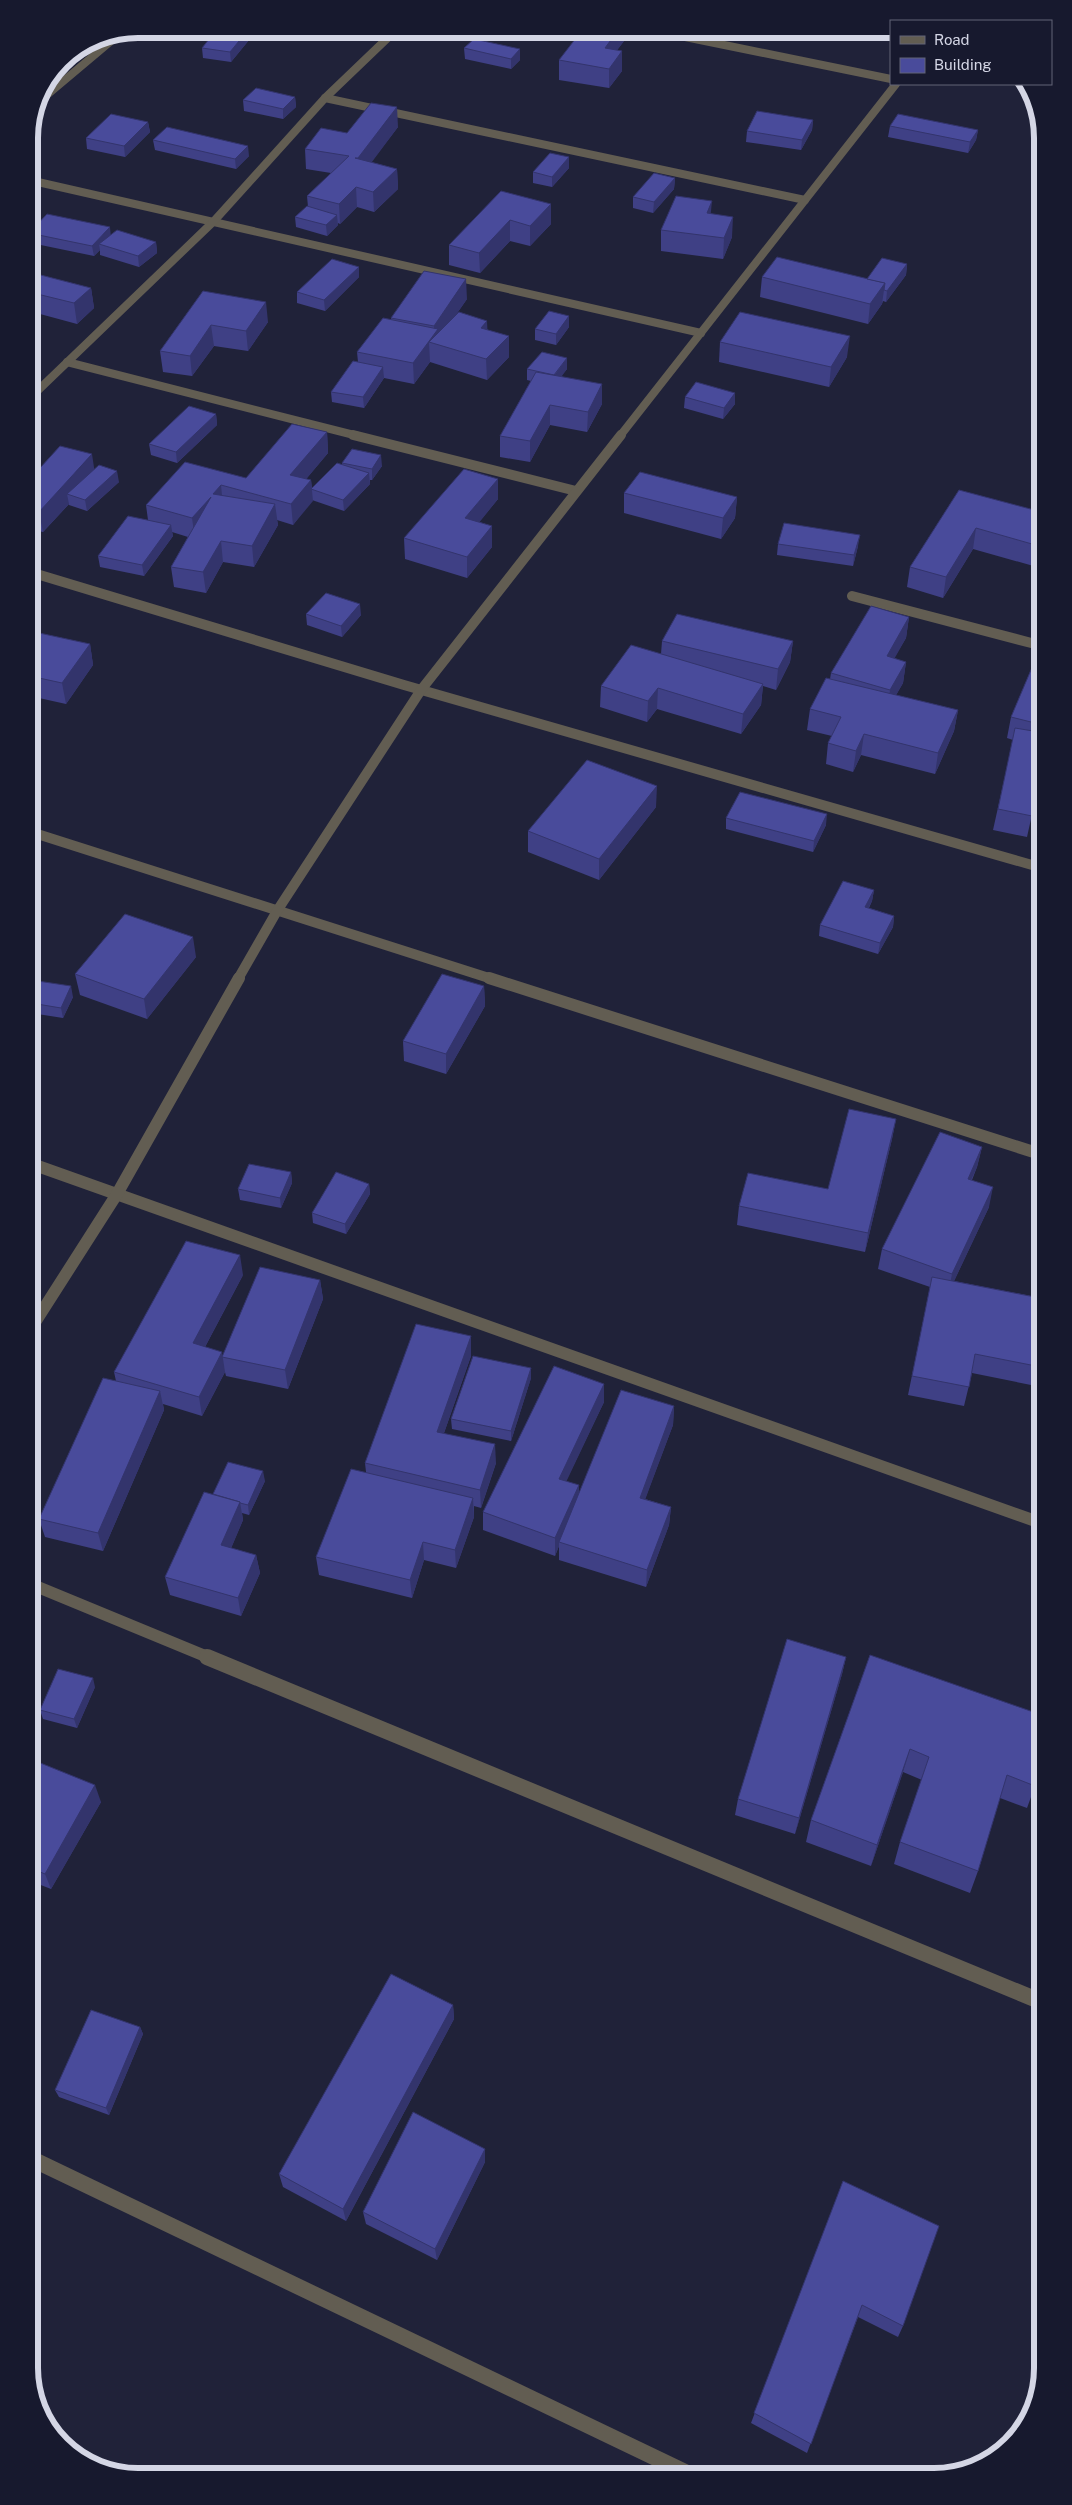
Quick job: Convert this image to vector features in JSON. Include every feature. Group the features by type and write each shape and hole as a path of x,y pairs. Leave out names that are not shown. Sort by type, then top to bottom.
{"street":[{"path":"38,390 214,222 325,98 388,38"},
{"path":"690,38 890,79"},
{"path":"46,97 114,40"},
{"path":"38,1318 117,1194 277,911 421,690 895,85"},
{"path":"325,98 805,200"},
{"path":"38,182 700,333"},
{"path":"66,362 576,491"},
{"path":"38,574 421,690 1034,867"},
{"path":"852,596 1034,644"},
{"path":"38,834 1034,1152"},
{"path":"38,1166 1034,1521"},
{"path":"38,1587 1034,1999"},
{"path":"38,2162 675,2468"}],"building":[{"path":"210,38 241,38 230,52 202,48"},
{"path":"576,38 612,38 605,48 622,51 609,69 559,60"},
{"path":"474,39 520,49 511,59 464,48"},
{"path":"256,88 295,97 283,109 243,100"},
{"path":"371,103 397,107 358,158 355,158 397,169 373,192 356,187 339,204 307,196 349,156 305,149 321,128 347,133"},
{"path":"757,111 813,120 802,140 747,131"},
{"path":"111,114 148,122 124,146 86,138"},
{"path":"898,114 978,130 970,142 890,126"},
{"path":"167,127 248,146 235,159 153,140"},
{"path":"550,153 569,157 552,177 533,172"},
{"path":"654,173 675,178 654,202 633,197"},
{"path":"501,191 551,204 530,226 510,220 479,253 449,245"},
{"path":"676,196 712,201 707,213 733,217 724,238 661,230"},
{"path":"307,206 337,215 326,225 295,217"},
{"path":"47,214 110,227 92,246 38,235 38,224"},
{"path":"117,230 156,242 138,256 99,244"},
{"path":"777,257 885,283 870,304 762,277"},
{"path":"882,258 907,264 887,291 884,290 885,283 867,279"},
{"path":"332,259 359,267 324,300 297,292"},
{"path":"424,271 466,279 434,326 391,318"},
{"path":"38,274 91,288 74,303 38,294"},
{"path":"203,291 266,302 246,331 211,325 190,356 160,351"},
{"path":"549,311 569,316 556,334 535,329"},
{"path":"459,312 487,321 481,328 509,336 486,359 429,342"},
{"path":"740,312 850,336 831,367 720,342"},
{"path":"383,318 438,329 413,363 357,352"},
{"path":"542,352 567,358 554,375 527,369"},
{"path":"353,361 383,367 363,397 331,392"},
{"path":"536,372 602,384 588,412 550,405 530,441 500,436"},
{"path":"696,382 735,393 724,408 685,397"},
{"path":"189,406 216,414 176,452 149,444"},
{"path":"292,424 327,432 290,475 311,480 291,504 221,485 213,494 275,504 252,546 221,541 203,572 171,567 211,497 192,518 146,505 185,462 246,478"},
{"path":"60,446 92,454 39,512 38,470"},
{"path":"352,449 381,455 372,469 342,463"},
{"path":"337,463 369,473 343,500 311,489"},
{"path":"99,465 117,471 85,500 67,494"},
{"path":"464,469 498,479 465,518 492,526 467,557 404,538"},
{"path":"640,472 737,497 723,518 624,493"},
{"path":"959,490 1034,510 1034,545 976,528 946,577 910,567"},
{"path":"128,516 171,525 142,565 98,556"},
{"path":"784,523 860,535 854,555 778,544"},
{"path":"326,593 360,604 341,626 306,614"},
{"path":"871,606 909,617 887,656 906,662 890,690 831,673"},
{"path":"677,614 793,641 778,669 662,641"},
{"path":"38,633 90,644 62,683 38,678"},
{"path":"631,645 763,684 743,714 658,688 648,701 601,686"},
{"path":"1034,663 1034,723 1011,717"},
{"path":"826,678 958,710 938,753 864,734 856,751 828,743 841,717 810,709"},
{"path":"1015,728 1034,731 1034,805 1032,816 998,809"},
{"path":"587,760 657,786 599,859 528,831"},
{"path":"740,792 827,814 814,841 726,818"},
{"path":"843,881 874,890 865,907 894,916 880,943 820,925"},
{"path":"125,914 193,937 144,999 75,974"},
{"path":"442,974 484,986 446,1054 403,1041"},
{"path":"38,981 71,986 61,1008 38,1004"},
{"path":"849,1109 896,1119 868,1233 739,1206 748,1173 828,1189"},
{"path":"940,1132 982,1147 968,1179 993,1187 952,1274 882,1249"},
{"path":"249,1164 291,1172 280,1198 238,1189"},
{"path":"336,1172 369,1184 345,1224 312,1213"},
{"path":"186,1241 240,1255 193,1343 222,1352 199,1397 114,1372"},
{"path":"260,1267 320,1280 285,1370 222,1357"},
{"path":"932,1277 1034,1297 1034,1366 975,1354 969,1387 912,1376"},
{"path":"416,1324 471,1336 437,1432 495,1444 480,1490 365,1463"},
{"path":"473,1356 531,1368 511,1431 451,1419"},
{"path":"554,1366 604,1384 559,1479 579,1485 555,1538 483,1512"},
{"path":"103,1378 160,1391 98,1533 39,1519"},
{"path":"621,1390 674,1406 640,1498 671,1507 647,1570 559,1542"},
{"path":"228,1462 263,1471 248,1505 213,1494"},
{"path":"351,1469 473,1498 455,1550 423,1542 410,1580 316,1557"},
{"path":"204,1492 240,1502 221,1545 256,1555 238,1598 165,1577"},
{"path":"787,1639 846,1657 799,1818 738,1799"},
{"path":"870,1655 1034,1712 1034,1786 1007,1775 978,1871 900,1842 929,1757 910,1749 877,1845 811,1820"},
{"path":"58,1669 93,1678 74,1719 40,1710"},
{"path":"38,1762 95,1785 45,1874 38,1871"},
{"path":"391,1974 453,2005 343,2209 279,2174"},
{"path":"91,2010 140,2027 106,2108 55,2090"},
{"path":"413,2112 485,2149 435,2249 363,2212"},
{"path":"843,2181 939,2226 903,2326 862,2305 811,2444 754,2413"}]}
